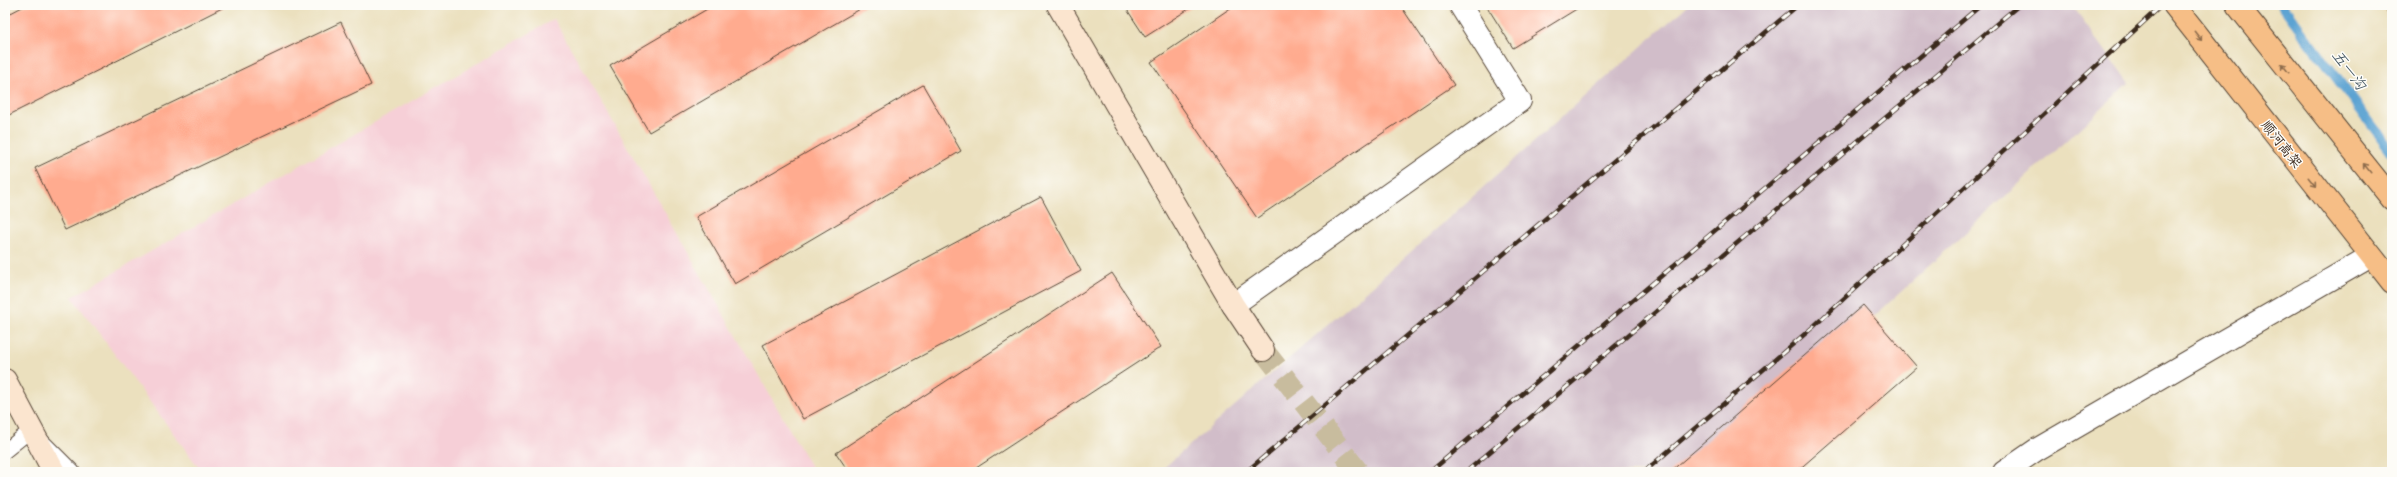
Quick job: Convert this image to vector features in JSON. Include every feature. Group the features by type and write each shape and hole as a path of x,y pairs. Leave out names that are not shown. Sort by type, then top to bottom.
{"highway":[{"name":"顺河高架","path":"2174,5 2392,282"},
{"path":"2237,5 2392,199"}],"street":[{"path":"1058,5 1233,305 1263,350"},
{"path":"1233,305 1520,101 1460,5"},
{"path":"2004,472 2036,450 2364,260"},
{"path":"5,380 54,472"}],"lane":[{"path":"5,451 31,430 73,472"}],"shaded area":[{"path":"1688,5 2072,5 2129,83 1704,472 1159,472 1378,281"},
{"path":"554,19 814,472 202,472 72,297"}],"building":[{"path":"26,5 228,5 5,117 5,16"},
{"path":"714,5 867,5 649,132 610,66"},
{"path":"1124,5 1195,5 1145,37"},
{"path":"1235,5 1400,5 1454,85 1257,218 1151,62"},
{"path":"1486,5 1583,5 1513,48"},
{"path":"2381,5 2392,5 2392,17"},
{"path":"341,22 371,85 65,230 35,168"},
{"path":"923,85 961,151 735,284 696,217"},
{"path":"1041,197 1081,271 803,419 763,345"},
{"path":"1112,273 1161,347 970,472 849,472 836,453"},
{"path":"1863,305 1917,367 1796,472 1670,472"}],"waterway":[{"name":"五一沟","path":"2282,5 2392,152"}],"tunnel":[{"path":"1263,350 1358,472"}],"railway":[{"path":"1246,472 1798,5"},
{"path":"1430,472 1981,5"},
{"path":"1466,472 2019,5"},
{"path":"1644,472 1813,327 2162,5"}]}
